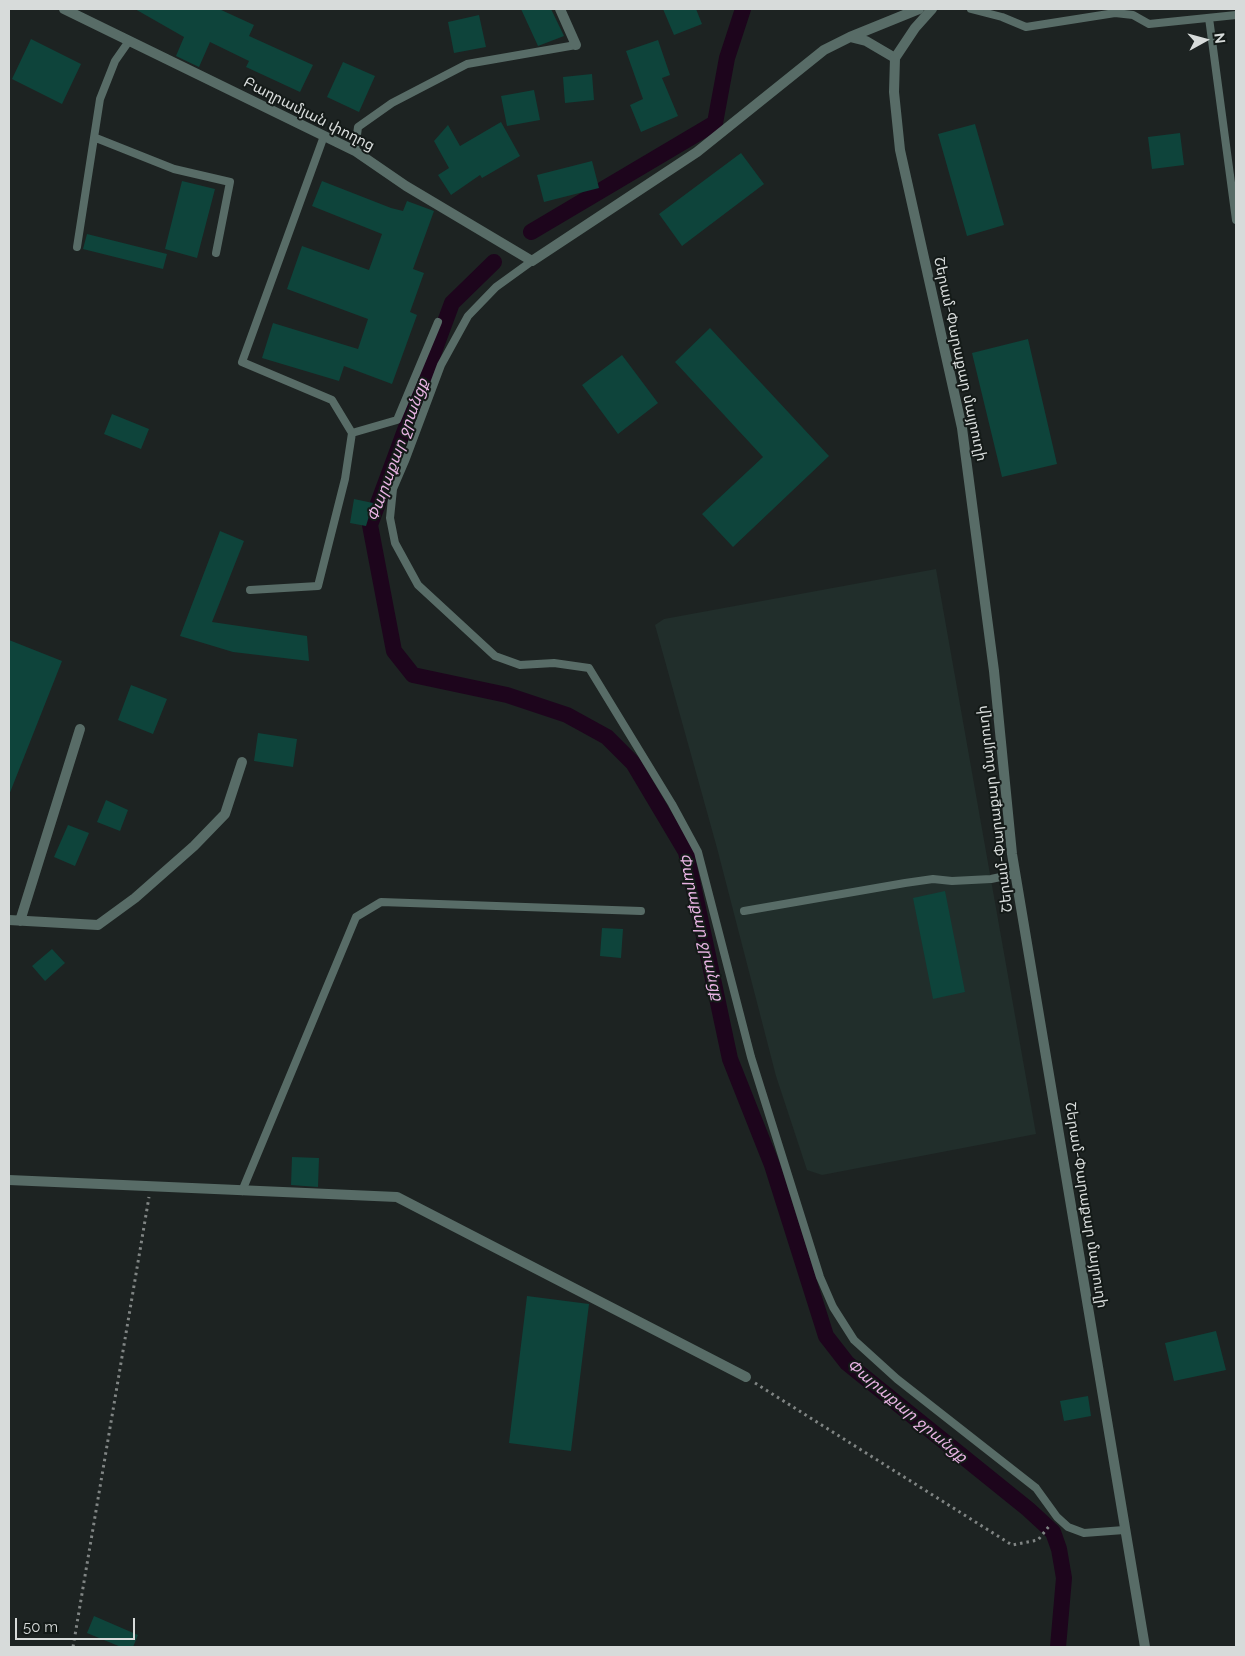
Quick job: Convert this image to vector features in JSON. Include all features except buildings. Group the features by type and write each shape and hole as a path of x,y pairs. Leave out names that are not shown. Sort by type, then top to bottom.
{"street":[{"name":"Բաղրամյան փողոց","path":"64,9 355,151 406,186 532,261"},
{"path":"560,9 576,45"},
{"path":"532,261 697,152 824,50 850,37 919,9"},
{"path":"850,37 866,41 895,58 914,28 932,9"},
{"name":"Շերամ-Փարաքար մայրուղի","path":"895,58 894,92 900,150 962,428 994,671 1015,874 1145,1647"},
{"path":"20,921 80,729"},
{"path":"9,920 63,921 98,925 135,898 187,853 225,814 242,762"},
{"path":"9,1180 397,1196 746,1377"}],"lane":[{"path":"971,9 1002,17 1026,27 1115,13 1133,15 1148,24 1236,15"},
{"path":"1209,18 1236,220"},
{"path":"77,247 96,138 100,99 115,61 129,40"},
{"path":"355,151 358,127 392,103 467,64 576,45"},
{"path":"250,590 318,586 345,479 352,433 332,400 242,362 324,136"},
{"path":"96,138 174,169 230,182 216,253"},
{"path":"532,261 496,287 468,316 441,365 393,489 390,518 395,543 418,585 495,656 520,666 554,663 589,668 672,804 698,852 750,1057 820,1277 833,1307 854,1340 897,1380 1036,1488 1057,1517 1068,1527 1084,1533 1124,1530"},
{"path":"352,433 397,420 438,322"},
{"path":"744,911 933,879 952,881 991,879 1015,874"},
{"path":"242,1191 356,917 381,902 641,911"}],"path":[{"path":"73,1647 150,1187"},
{"path":"746,1377 1012,1545 1038,1540 1057,1517"}],"shaded area":[{"path":"936,569 1036,1134 822,1175 807,1170 776,1076 717,848 655,625 664,619"}],"waterway":[{"name":"Փարաքար ջրանցք","path":"531,232 715,123 727,58 743,9"},
{"name":"Փարաքար ջրանցք","path":"494,262 452,303 370,525 394,651 413,675 507,695 567,715 607,737 633,763 686,852 730,1059 772,1165 826,1336 847,1363 1028,1509 1053,1532 1059,1549 1064,1578 1058,1647"}]}
